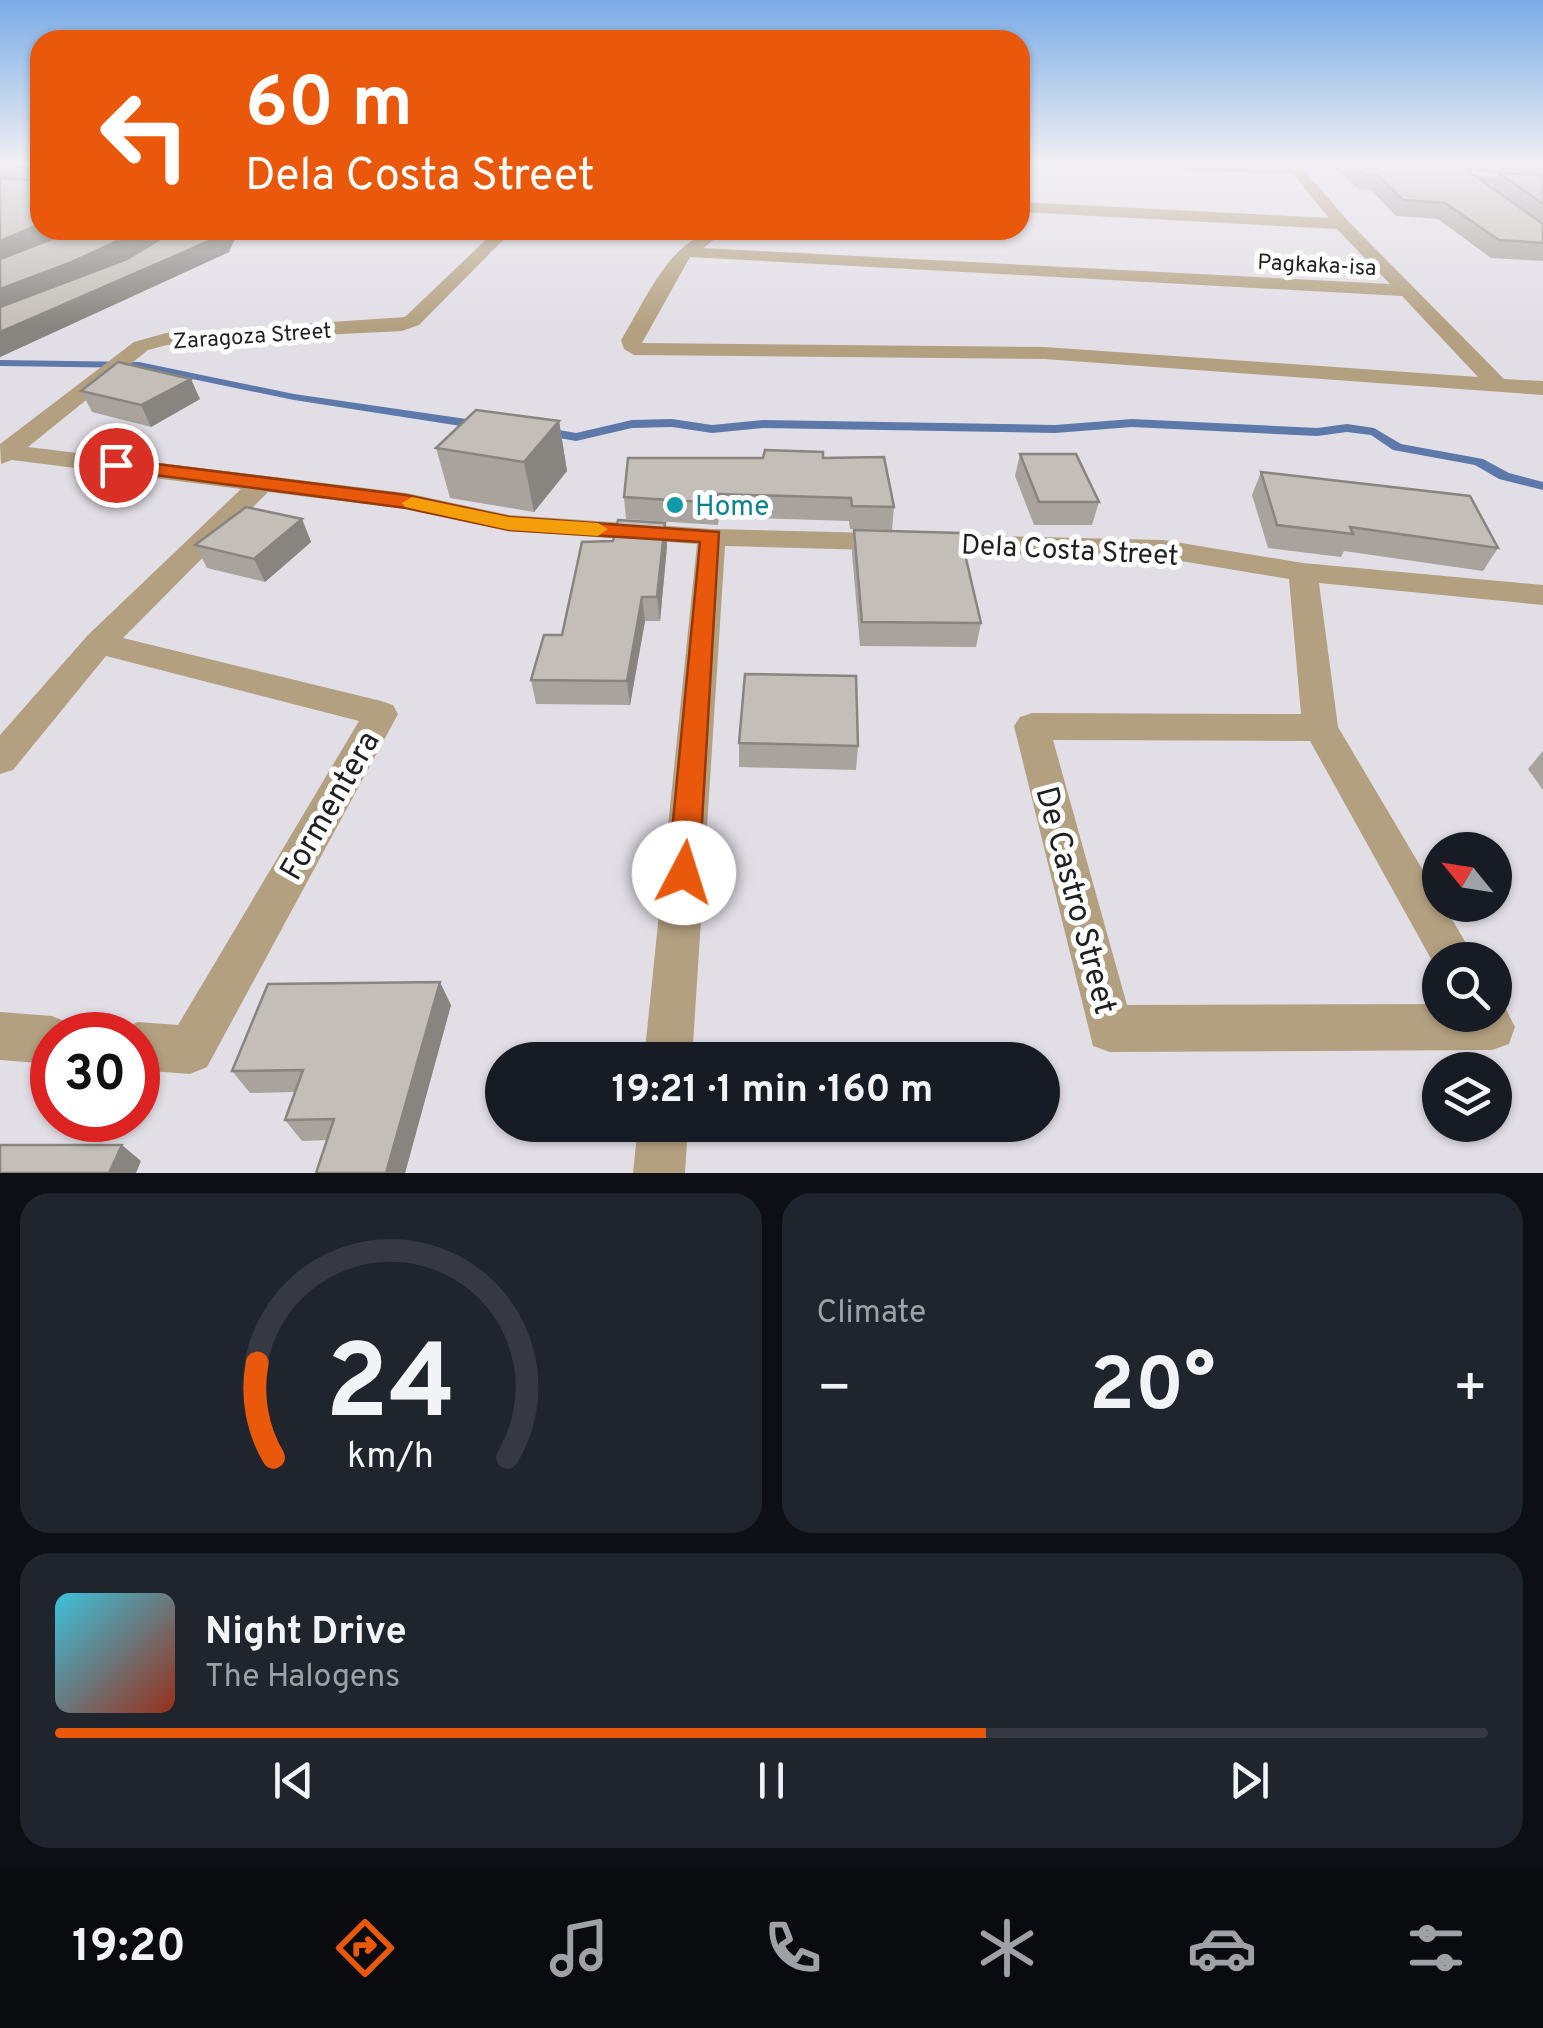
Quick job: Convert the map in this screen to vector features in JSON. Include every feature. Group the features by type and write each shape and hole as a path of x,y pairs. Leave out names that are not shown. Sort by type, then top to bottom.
{"street":[{"path":"1223,218 1342,224"},
{"path":"1337,218 1494,382"},
{"name":"Zaragoza Street","path":"3,452 140,346 166,339 245,340 302,330 376,329 412,321 495,240"},
{"path":"704,240 685,252 630,340 634,350 1044,354 1543,388"},
{"name":"Pagkaka-isa","path":"685,252 1407,291"},
{"name":"Dela Costa Street","path":"3,452 406,502 509,524 712,537 1163,550 1303,572 1543,595"},
{"path":"0,760 99,643 259,486"},
{"path":"670,1042 712,537"},
{"path":"1303,572 1320,728 1444,942"},
{"name":"Formentera","path":"99,643 381,714 190,1050 160,1048"},
{"name":"De Castro Street","path":"1320,728 1032,726 1110,1029 1422,1027"},
{"path":"0,1036 30,1038"},
{"path":"659,1173 662,1142"}],"building":[{"path":"0,218 30,218 30,228 0,241"},
{"path":"1467,218 1534,218 1543,224 1543,243 1499,240"},
{"path":"50,240 119,240 0,289 0,259"},
{"path":"158,240 212,240 0,332 0,307 127,259"},
{"path":"118,362 191,379 141,405 81,391"},
{"path":"476,410 559,421 524,462 436,448"},
{"path":"765,450 823,452 823,458 884,457 894,507 852,506 851,498 718,494 717,503 624,497 628,458 763,458"},
{"path":"1020,454 1076,454 1099,502 1039,502"},
{"path":"1261,472 1470,496 1498,548 1350,527 1353,534 1277,525"},
{"path":"246,507 302,519 254,559 195,545"},
{"path":"618,520 665,523 657,597 642,597 627,681 531,680 544,635 562,635 582,542 613,541"},
{"path":"854,530 960,533 981,623 862,622"},
{"path":"745,674 856,676 858,746 739,743"},
{"path":"440,982 386,1173 316,1173 334,1119 285,1120 303,1070 232,1071 268,984"},
{"path":"0,1145 122,1145 109,1173 0,1173"}],"waterway":[{"path":"0,363 139,365 294,397 480,425"},
{"path":"542,431 576,437 632,424 672,423 712,429 763,424 1055,429 1132,423 1317,432 1347,428 1374,432 1397,447 1479,462 1504,476 1543,486"}],"slow traffic":[{"path":"412,503 509,524 598,529"}],"place":[{"name":"Home","path":"675,505"}],"route":[{"path":"116,465 406,502 509,524 712,537 684,873"}]}
